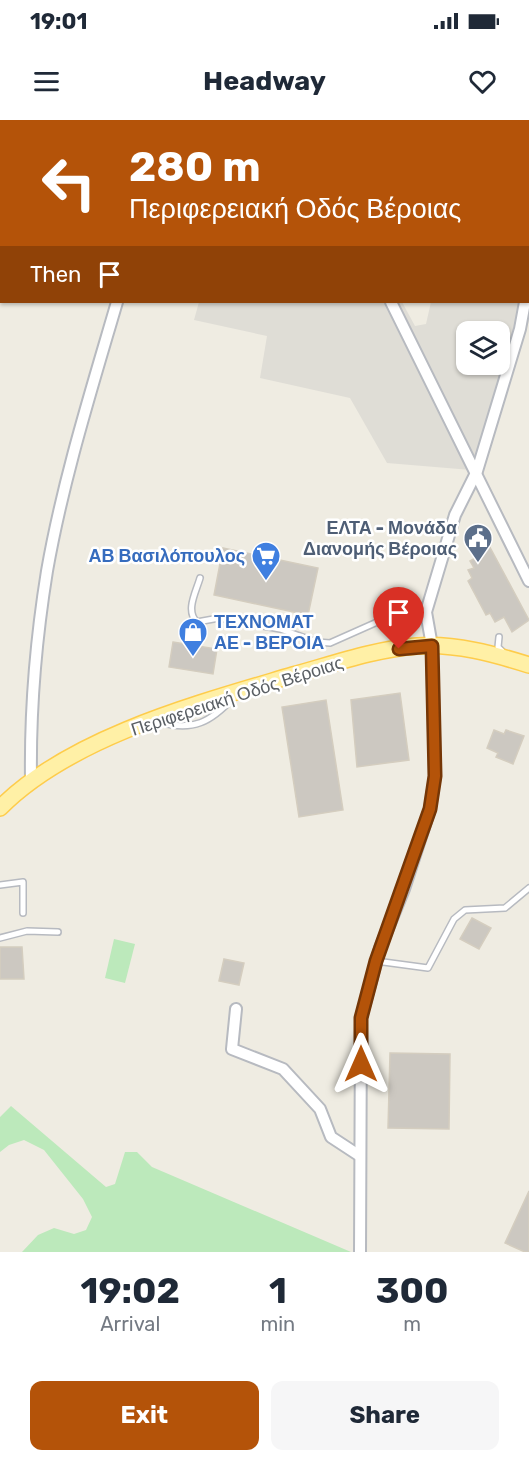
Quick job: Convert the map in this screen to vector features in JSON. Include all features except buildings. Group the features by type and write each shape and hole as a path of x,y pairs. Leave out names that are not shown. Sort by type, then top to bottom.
{"main road":[{"name":"Περιφερειακή Οδός Βέροιας","path":"0,808 31,780 110,738 239,691 362,656 417,646 432,646 477,651 529,665"}],"street":[{"path":"31,780 37,663 47,572 78,437 117,303"},
{"path":"392,303 477,471 529,581"},
{"path":"360,1252 361,1018 376,961 430,809 435,776 432,646 426,612 455,515 477,471 525,329 525,303"},
{"path":"236,1009 232,1048 283,1069 320,1109 331,1137 360,1156"}],"lane":[{"path":"200,578 191,609 192,618 197,622 219,618 280,629 317,642 330,643 353,635 375,623 402,600 415,603 426,612"},
{"path":"499,637 498,647 509,659"},
{"path":"0,885 23,882 23,913"},
{"path":"376,961 428,968 454,919 459,915 477,908 506,908 529,888"},
{"path":"0,938 27,931 58,932"}],"shaded area":[{"path":"199,303 403,303 415,326 426,324 431,303 529,303 529,321 483,471 387,463 350,398 260,378 267,336 194,320"}],"green space":[{"path":"114,939 135,944 125,983 105,978"},
{"path":"11,1106 106,1187 115,1184 125,1152 137,1152 152,1167 351,1252 22,1252 38,1235 54,1228 74,1234 86,1230 92,1217 83,1199 44,1150 24,1140 9,1145 0,1152 0,1117"}],"place":[{"name":"ΕΛΤΑ - Μονάδα Διανομής Βέροιας","path":"478,564"},
{"name":"ΑΒ Βασιλόπουλος","path":"266,582"},
{"name":"ΤΕΧΝΟΜΑΤ ΑΕ - ΒΕΡΟΙΑ","path":"193,658"}],"route":[{"path":"361,1064 361,1018 380,948 404,889 430,809 435,776 432,646 399,649"}]}
